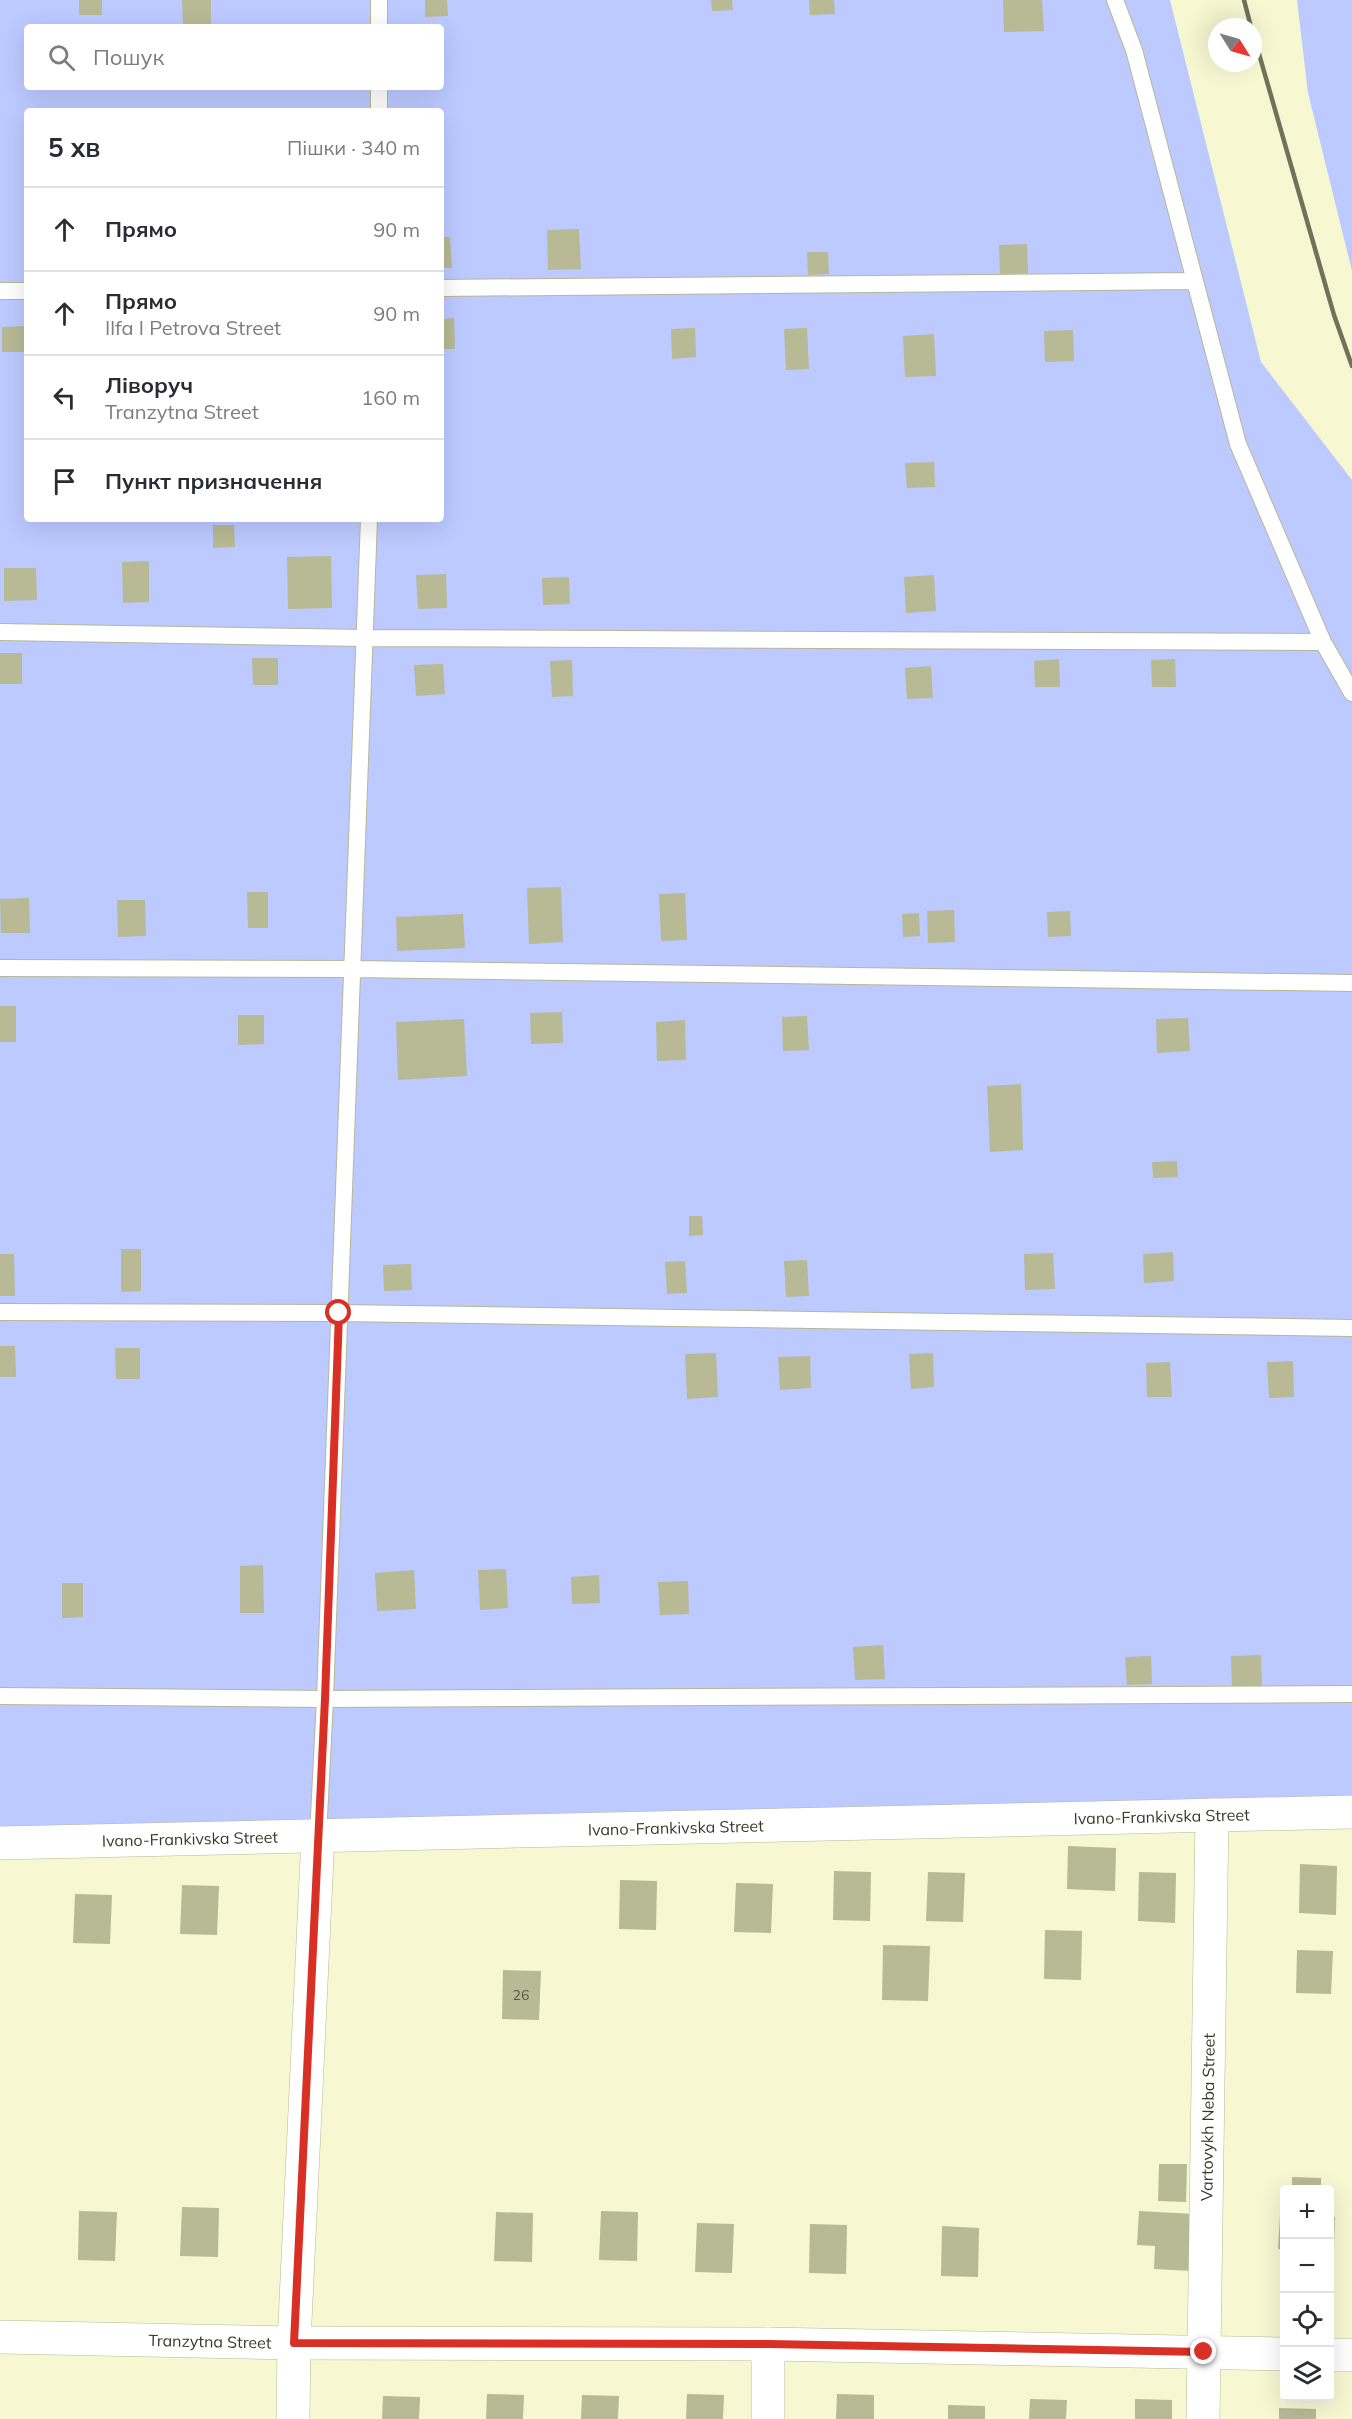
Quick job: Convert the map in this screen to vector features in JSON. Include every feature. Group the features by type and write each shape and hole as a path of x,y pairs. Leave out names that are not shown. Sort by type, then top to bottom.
{"street":[{"name":"Ivano-Frankivska Street","path":"0,1843 1352,1812"},
{"name":"Vartovykh Neba Street","path":"1203,2419 1212,1815"},
{"path":"293,2419 294,2343 318,1836"},
{"name":"Tranzytna Street","path":"0,2337 294,2343 768,2344 1280,2354"},
{"path":"768,2344 768,2419"},
{"path":"1334,2355 1352,2355"}],"lane":[{"path":"379,0 379,24"},
{"path":"1115,0 1134,50 1193,281 1238,444 1323,642 1352,693"},
{"path":"379,90 379,108"},
{"path":"444,288 1193,281"},
{"path":"0,291 24,291"},
{"path":"318,1836 369,522"},
{"path":"0,632 365,638 1323,642"},
{"path":"0,968 352,969 1352,983"},
{"path":"0,1312 339,1313 1352,1328"},
{"path":"0,1696 325,1699 1352,1694"}],"shaded area":[{"path":"0,0 1170,0 1261,362 1352,480 1352,1811 0,1843"},
{"path":"1297,0 1352,0 1352,271 1308,93"}],"building":[{"path":"79,0 102,0 102,15 79,15"},
{"path":"182,0 211,0 211,24 183,24"},
{"path":"425,0 447,0 448,16 425,17"},
{"path":"711,0 732,0 733,10 712,11"},
{"path":"809,0 834,0 835,14 810,15"},
{"path":"1003,0 1042,0 1044,31 1004,32"},
{"path":"579,229 581,269 548,270 547,230"},
{"path":"444,237 450,237 452,268 444,268"},
{"path":"1027,244 1028,273 1000,274 999,245"},
{"path":"807,252 828,252 829,274 808,275"},
{"path":"454,318 455,349 444,349 444,319"},
{"path":"24,326 24,352 2,352 2,327"},
{"path":"695,328 696,357 672,359 671,329"},
{"path":"807,328 809,369 786,370 784,329"},
{"path":"1073,330 1074,361 1045,362 1044,331"},
{"path":"934,334 936,376 905,377 903,336"},
{"path":"934,462 935,487 907,488 905,463"},
{"path":"213,525 234,525 235,547 213,548"},
{"path":"331,556 332,608 288,609 287,557"},
{"path":"149,561 149,602 123,603 122,562"},
{"path":"4,568 36,568 37,600 4,601"},
{"path":"446,574 447,608 418,609 416,575"},
{"path":"934,575 936,611 906,613 904,577"},
{"path":"569,577 570,604 543,605 542,578"},
{"path":"0,653 22,653 22,684 0,684"},
{"path":"252,658 278,658 278,685 253,685"},
{"path":"1059,659 1060,687 1035,687 1034,661"},
{"path":"1175,659 1176,687 1152,687 1151,660"},
{"path":"572,660 573,696 552,697 550,661"},
{"path":"443,664 445,694 416,696 414,665"},
{"path":"931,666 933,698 907,699 905,668"},
{"path":"561,887 563,942 529,944 527,888"},
{"path":"247,892 268,892 268,928 248,928"},
{"path":"685,893 687,940 661,941 659,894"},
{"path":"29,898 30,933 1,933 0,899"},
{"path":"117,900 145,900 146,936 118,937"},
{"path":"954,910 955,942 928,943 927,911"},
{"path":"1070,911 1071,936 1048,937 1047,912"},
{"path":"919,913 920,936 903,937 902,914"},
{"path":"463,914 465,948 397,951 396,917"},
{"path":"0,1006 16,1006 16,1042 0,1042"},
{"path":"562,1012 563,1043 531,1044 530,1013"},
{"path":"238,1015 264,1015 264,1044 238,1045"},
{"path":"807,1016 809,1050 783,1051 782,1017"},
{"path":"1188,1018 1190,1051 1157,1053 1156,1019"},
{"path":"464,1019 467,1076 398,1080 396,1022"},
{"path":"685,1020 686,1060 657,1061 656,1022"},
{"path":"1021,1084 1023,1150 990,1152 987,1086"},
{"path":"1177,1161 1178,1177 1153,1178 1152,1162"},
{"path":"689,1216 702,1216 703,1235 689,1236"},
{"path":"121,1249 141,1249 141,1291 121,1292"},
{"path":"1173,1252 1174,1281 1144,1283 1143,1254"},
{"path":"1053,1253 1055,1289 1025,1290 1024,1254"},
{"path":"0,1254 14,1254 15,1296 0,1296"},
{"path":"807,1260 809,1296 786,1297 784,1261"},
{"path":"685,1261 687,1293 667,1294 665,1262"},
{"path":"411,1264 412,1290 384,1291 383,1265"},
{"path":"0,1346 15,1346 16,1377 0,1377"},
{"path":"115,1348 140,1348 140,1379 116,1379"},
{"path":"716,1353 718,1397 687,1399 685,1354"},
{"path":"933,1353 934,1387 911,1389 909,1354"},
{"path":"810,1356 811,1388 780,1390 778,1357"},
{"path":"1293,1361 1294,1397 1269,1398 1267,1362"},
{"path":"1170,1362 1172,1397 1147,1397 1146,1363"},
{"path":"263,1565 264,1613 240,1613 240,1566"},
{"path":"506,1569 508,1608 480,1610 478,1570"},
{"path":"414,1570 416,1609 377,1611 375,1573"},
{"path":"599,1575 600,1603 572,1604 571,1577"},
{"path":"688,1581 689,1614 660,1615 658,1582"},
{"path":"62,1583 83,1583 83,1617 62,1618"},
{"path":"883,1645 885,1679 855,1680 853,1647"},
{"path":"1261,1655 1262,1686 1232,1688 1231,1656"},
{"path":"1151,1656 1152,1684 1127,1685 1125,1657"},
{"path":"1068,1846 1116,1848 1115,1891 1067,1889"},
{"path":"1300,1864 1337,1866 1336,1915 1299,1913"},
{"path":"834,1871 871,1872 870,1921 833,1920"},
{"path":"928,1872 965,1873 963,1922 926,1921"},
{"path":"1139,1872 1176,1873 1175,1923 1138,1921"},
{"path":"620,1880 657,1881 656,1930 619,1929"},
{"path":"736,1883 773,1884 771,1933 734,1932"},
{"path":"182,1885 219,1886 217,1935 180,1934"},
{"path":"75,1894 112,1895 110,1944 73,1943"},
{"path":"1045,1930 1082,1931 1081,1980 1044,1979"},
{"path":"883,1945 930,1946 928,2001 882,2000"},
{"path":"1297,1950 1333,1951 1331,1994 1296,1993"},
{"path":"503,1970 541,1971 539,2020 502,2019"},
{"path":"1159,2164 1187,2164 1186,2202 1158,2201"},
{"path":"1292,2177 1321,2178 1321,2185 1292,2185"},
{"path":"182,2207 219,2208 218,2257 180,2256"},
{"path":"79,2211 117,2212 115,2261 78,2260"},
{"path":"601,2211 638,2212 637,2261 599,2260"},
{"path":"1139,2211 1194,2214 1192,2271 1154,2269 1155,2246 1137,2245"},
{"path":"496,2212 533,2213 532,2262 494,2261"},
{"path":"1280,2215 1280,2249 1278,2249"},
{"path":"697,2223 734,2224 732,2273 695,2272"},
{"path":"810,2224 847,2225 846,2274 809,2273"},
{"path":"942,2226 979,2228 978,2277 941,2276"},
{"path":"487,2394 524,2395 523,2419 486,2419"},
{"path":"687,2394 724,2395 723,2419 686,2419"},
{"path":"837,2394 874,2395 874,2419 836,2419"},
{"path":"582,2395 619,2396 618,2419 581,2419"},
{"path":"383,2396 420,2397 419,2419 382,2419"},
{"path":"1030,2399 1067,2400 1066,2419 1029,2419"},
{"path":"1135,2399 1172,2400 1172,2419 1135,2419"},
{"path":"948,2405 985,2406 985,2419 948,2419"},
{"path":"1279,2408 1316,2409 1316,2419 1279,2419"}],"railway":[{"path":"1244,0 1249,18"},
{"path":"1262,64 1334,315 1352,366"}],"route":[{"path":"339,1313 325,1699 294,2343 768,2344 1204,2352"}]}
